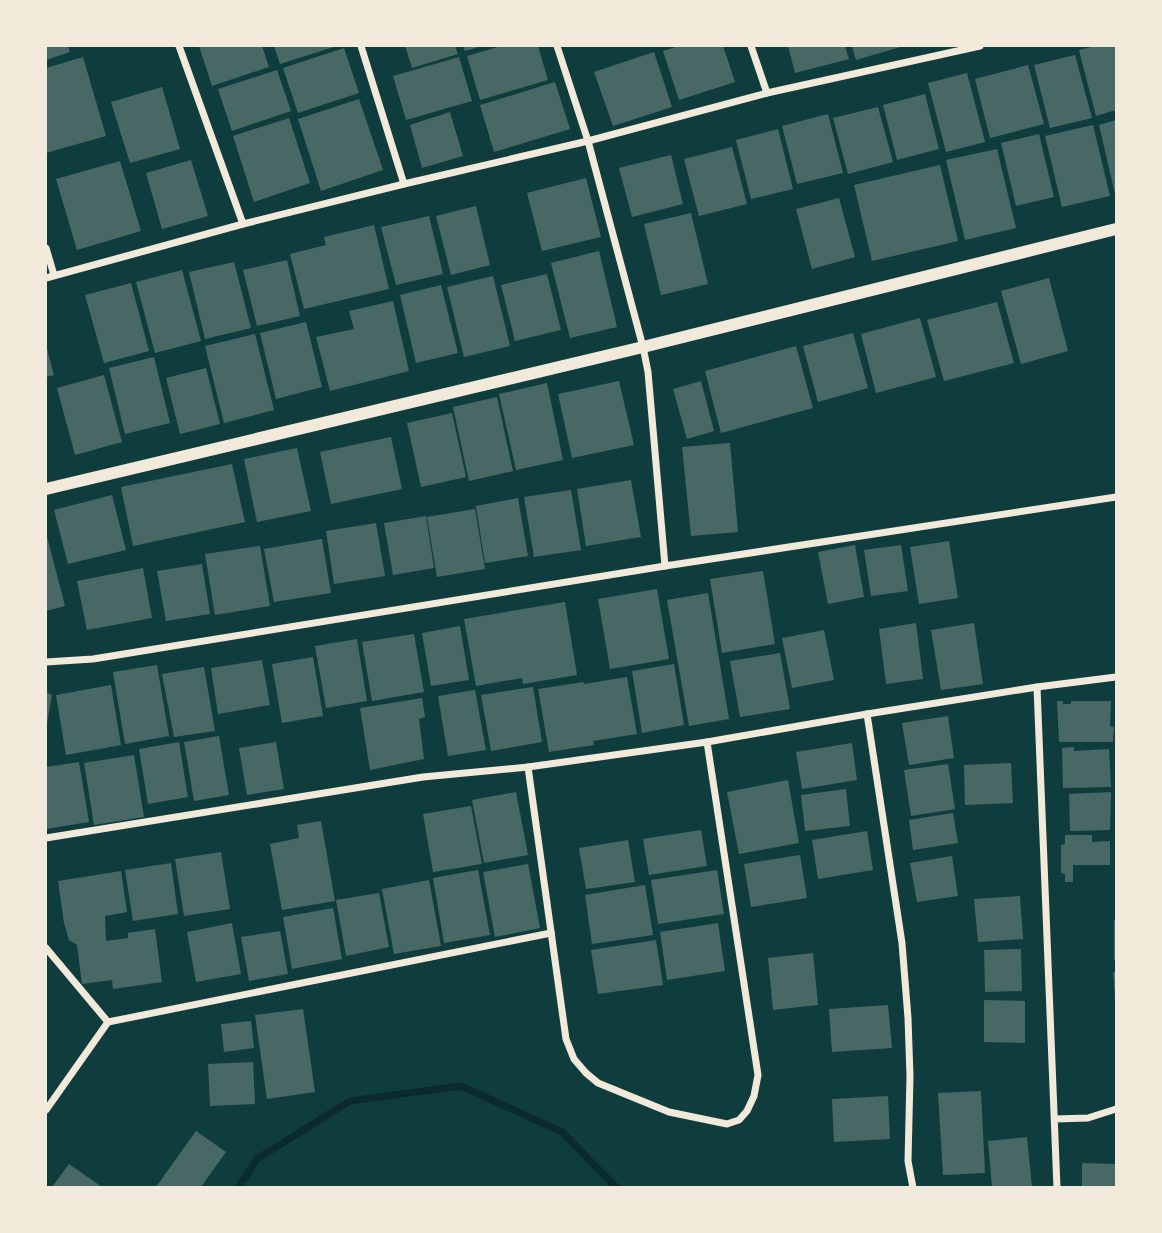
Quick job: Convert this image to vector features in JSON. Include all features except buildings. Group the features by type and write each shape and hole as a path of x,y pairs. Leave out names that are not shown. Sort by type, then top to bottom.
{"street":[{"path":"179,46 243,224"},
{"path":"361,46 404,184"},
{"path":"557,46 588,141 643,347 648,372 664,566"},
{"path":"751,46 767,93"},
{"path":"942,46 945,54"},
{"path":"46,248 50,277 243,224 588,141 767,93 980,46"},
{"path":"46,489 643,347 1116,229"},
{"path":"46,662 104,657 664,566 1116,497"},
{"path":"46,838 423,777 528,767 707,742 867,714 1116,677"},
{"path":"1037,687 1058,1188"},
{"path":"867,714 902,943 910,1076 908,1161 913,1188"},
{"path":"528,767 566,1039 574,1059 598,1083 669,1112 727,1124 739,1120 747,1111 754,1096 758,1075 707,742"},
{"path":"46,1110 107,1022 551,933"},
{"path":"46,948 107,1022"},
{"path":"1055,1119 1088,1118 1116,1109"}],"waterway":[{"path":"238,1188 257,1159 350,1101 461,1086 562,1132 617,1188"}]}
